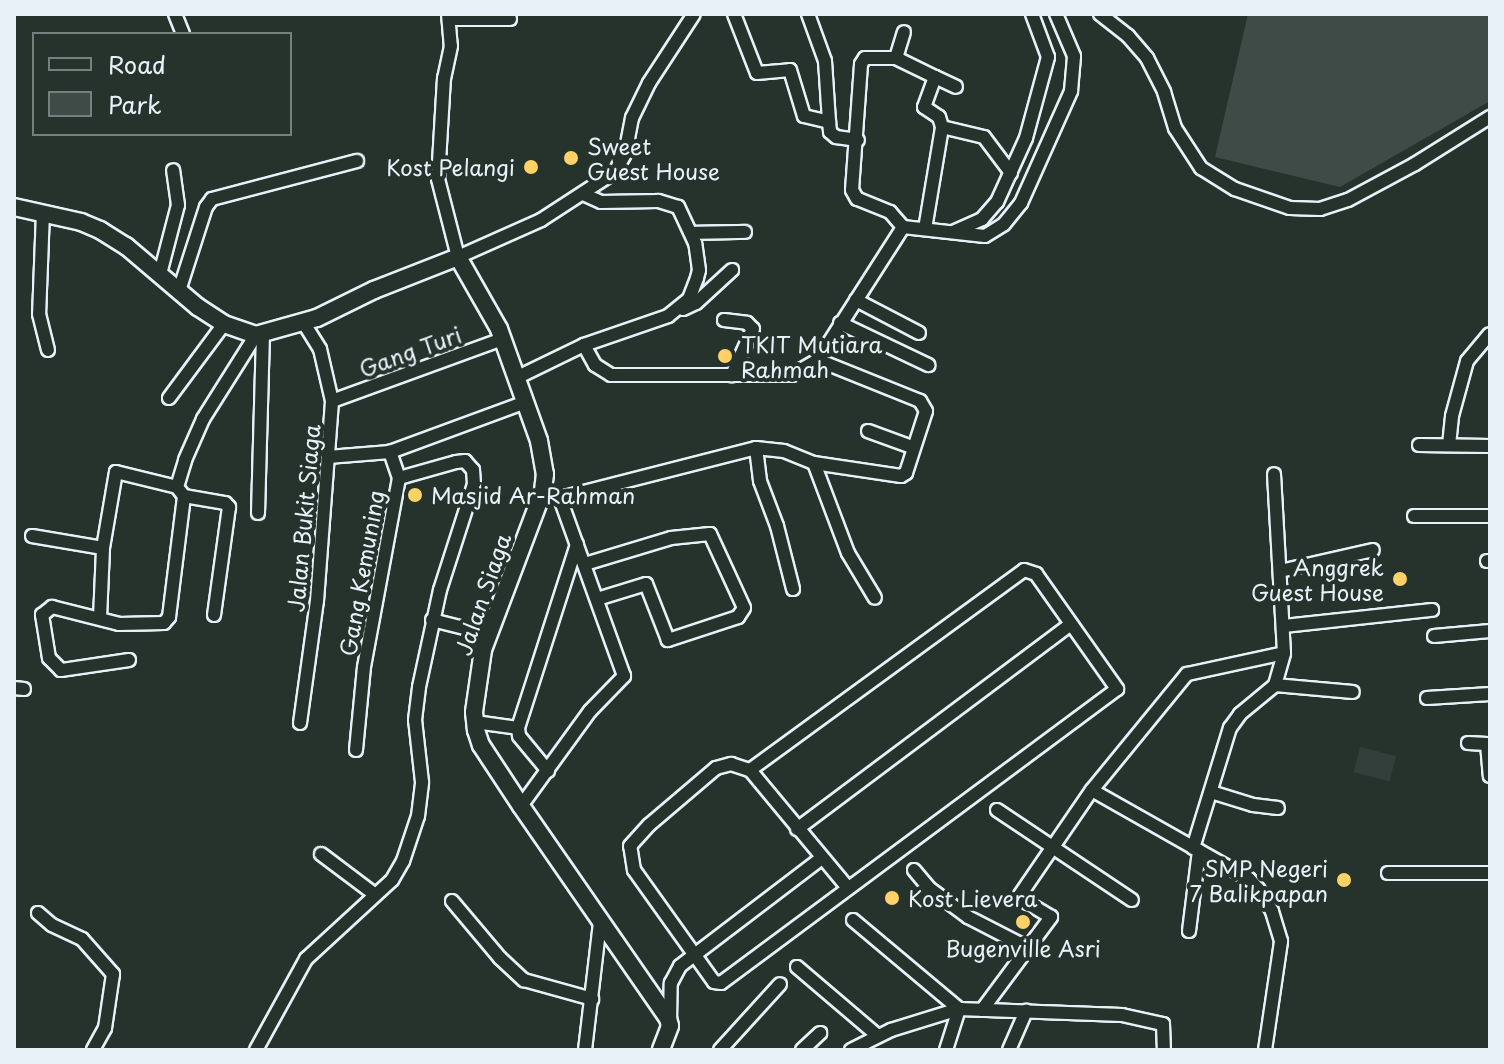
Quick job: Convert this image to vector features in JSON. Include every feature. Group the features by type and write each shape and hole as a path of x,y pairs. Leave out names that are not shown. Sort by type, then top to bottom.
{"street":[{"path":"14,207 43,212 100,230 224,324 260,336 303,322 458,257 541,220 583,194 622,163 632,118 649,83 694,14"},
{"path":"734,14 757,73 790,70 804,116 829,122"},
{"path":"808,14 825,61 832,135 858,140"},
{"path":"953,232 982,219 997,202 1040,97 1048,57 1032,14"},
{"path":"956,87 896,58 874,55 861,64 854,195 890,212 903,227 985,236 994,232 1013,213 1071,91 1074,56 1056,14"},
{"path":"1100,14 1128,36 1147,58 1164,92 1175,128 1201,168 1235,189 1290,208 1320,209 1348,200 1415,164 1490,117"},
{"path":"458,257 443,210 438,179 449,17 510,19"},
{"path":"896,58 904,32"},
{"path":"925,229 942,127 939,117 924,107 935,77"},
{"path":"942,127 980,134 1011,173"},
{"path":"179,291 206,207 212,199 357,161"},
{"path":"160,274 178,205 173,170"},
{"path":"583,194 616,203 670,203 682,214 692,233 699,270 689,299 680,309"},
{"path":"997,202 1013,213"},
{"path":"43,212 39,314 48,350"},
{"path":"584,345 595,365 611,375 792,375 818,360 903,227"},
{"path":"692,233 745,232"},
{"name":"Jalan Siaga","path":"458,257 502,339 544,457 543,491 488,634 478,672 475,722 481,745 600,923 662,1008 670,1026"},
{"path":"518,377 584,345 696,303 732,270"},
{"path":"856,300 919,333"},
{"path":"724,320 747,323 753,329 732,375"},
{"name":"Jalan Bukit Siaga","path":"300,723 317,601 332,401 320,349 303,322"},
{"path":"840,323 928,365"},
{"path":"169,398 224,324"},
{"path":"1449,445 1452,416 1467,361 1490,334"},
{"path":"129,660 61,670 51,662 42,623 46,610 52,607 146,626 164,623 169,617 181,492 203,419 260,336"},
{"path":"258,513 260,336"},
{"name":"Gang Turi","path":"332,401 502,339"},
{"path":"543,491 560,498 756,448 784,451 814,463 904,475 926,411 920,401 818,360"},
{"path":"328,457 390,452 526,402"},
{"path":"868,431 912,447"},
{"path":"1419,445 1490,446"},
{"path":"756,448 760,481 777,526 793,589"},
{"name":"Gang Kemuning","path":"356,750 364,667 399,478 390,452"},
{"path":"256,1050 306,959 392,880 403,861 422,799 415,720 432,620 474,484 473,470 469,463 456,462 399,478"},
{"path":"814,463 825,500 848,553 875,598"},
{"path":"100,618 103,548 116,472 225,503 229,507 214,615"},
{"path":"1189,931 1196,850 1221,752 1234,721 1275,685 1284,653 1274,474"},
{"path":"521,806 590,711 624,676 560,498"},
{"path":"1414,516 1490,516"},
{"path":"585,564 671,538 710,534 744,608 738,617 668,640 646,584 597,599"},
{"path":"32,536 103,548"},
{"path":"548,771 519,736 518,728 577,544"},
{"path":"1280,571 1373,550"},
{"path":"750,770 1024,570 1036,574 1117,689 719,984 694,955 634,870 630,846 649,825 716,768 731,764 750,770 847,887"},
{"path":"1284,626 1432,610"},
{"path":"432,620 488,634"},
{"path":"797,829 1071,624"},
{"path":"1434,636 1490,631"},
{"path":"982,1010 1051,917 1024,901 1020,895 1092,790 1187,674 1284,653"},
{"path":"1275,685 1353,692"},
{"path":"1427,698 1490,694"},
{"path":"475,722 518,728"},
{"path":"1468,743 1487,744 1490,776"},
{"path":"1092,790 1249,879 1278,926 1281,941 1265,1050"},
{"path":"1211,792 1253,805 1278,808"},
{"path":"997,810 1132,900"},
{"path":"321,854 374,894"},
{"path":"661,1050 670,1026 674,974 694,955 822,858"},
{"path":"914,870 929,888 968,917 1028,948"},
{"path":"1388,873 1490,873"},
{"path":"452,901 506,964 524,980 592,999"},
{"path":"38,913 49,924 82,939 113,974 105,1028 93,1050"},
{"path":"853,920 959,1009"},
{"path":"585,1050 600,923"},
{"path":"797,967 878,1036"},
{"path":"720,1050 780,984"},
{"path":"946,1050 959,1009"},
{"path":"851,1050 878,1036 959,1009 1122,1015 1163,1024 1164,1050"},
{"path":"1009,1050 1026,1011"},
{"path":"802,1050 820,1033"}],"shaded area":[{"path":"1360,747 1396,756 1390,781 1354,772"}],"green space":[{"path":"1248,14 1490,14 1490,101 1340,187 1215,157"}],"place":[{"name":"Sweet Guest House","path":"571,158"},
{"name":"Kost Pelangi","path":"531,167"},
{"name":"TKIT Mutiara Rahmah","path":"725,356"},
{"name":"Masjid Ar-Rahman","path":"415,495"},
{"name":"Anggrek Guest House","path":"1400,579"},
{"name":"SMP Negeri 7 Balikpapan","path":"1344,880"},
{"name":"Kost Lievera","path":"892,898"},
{"name":"Bugenville Asri","path":"1023,922"}]}
